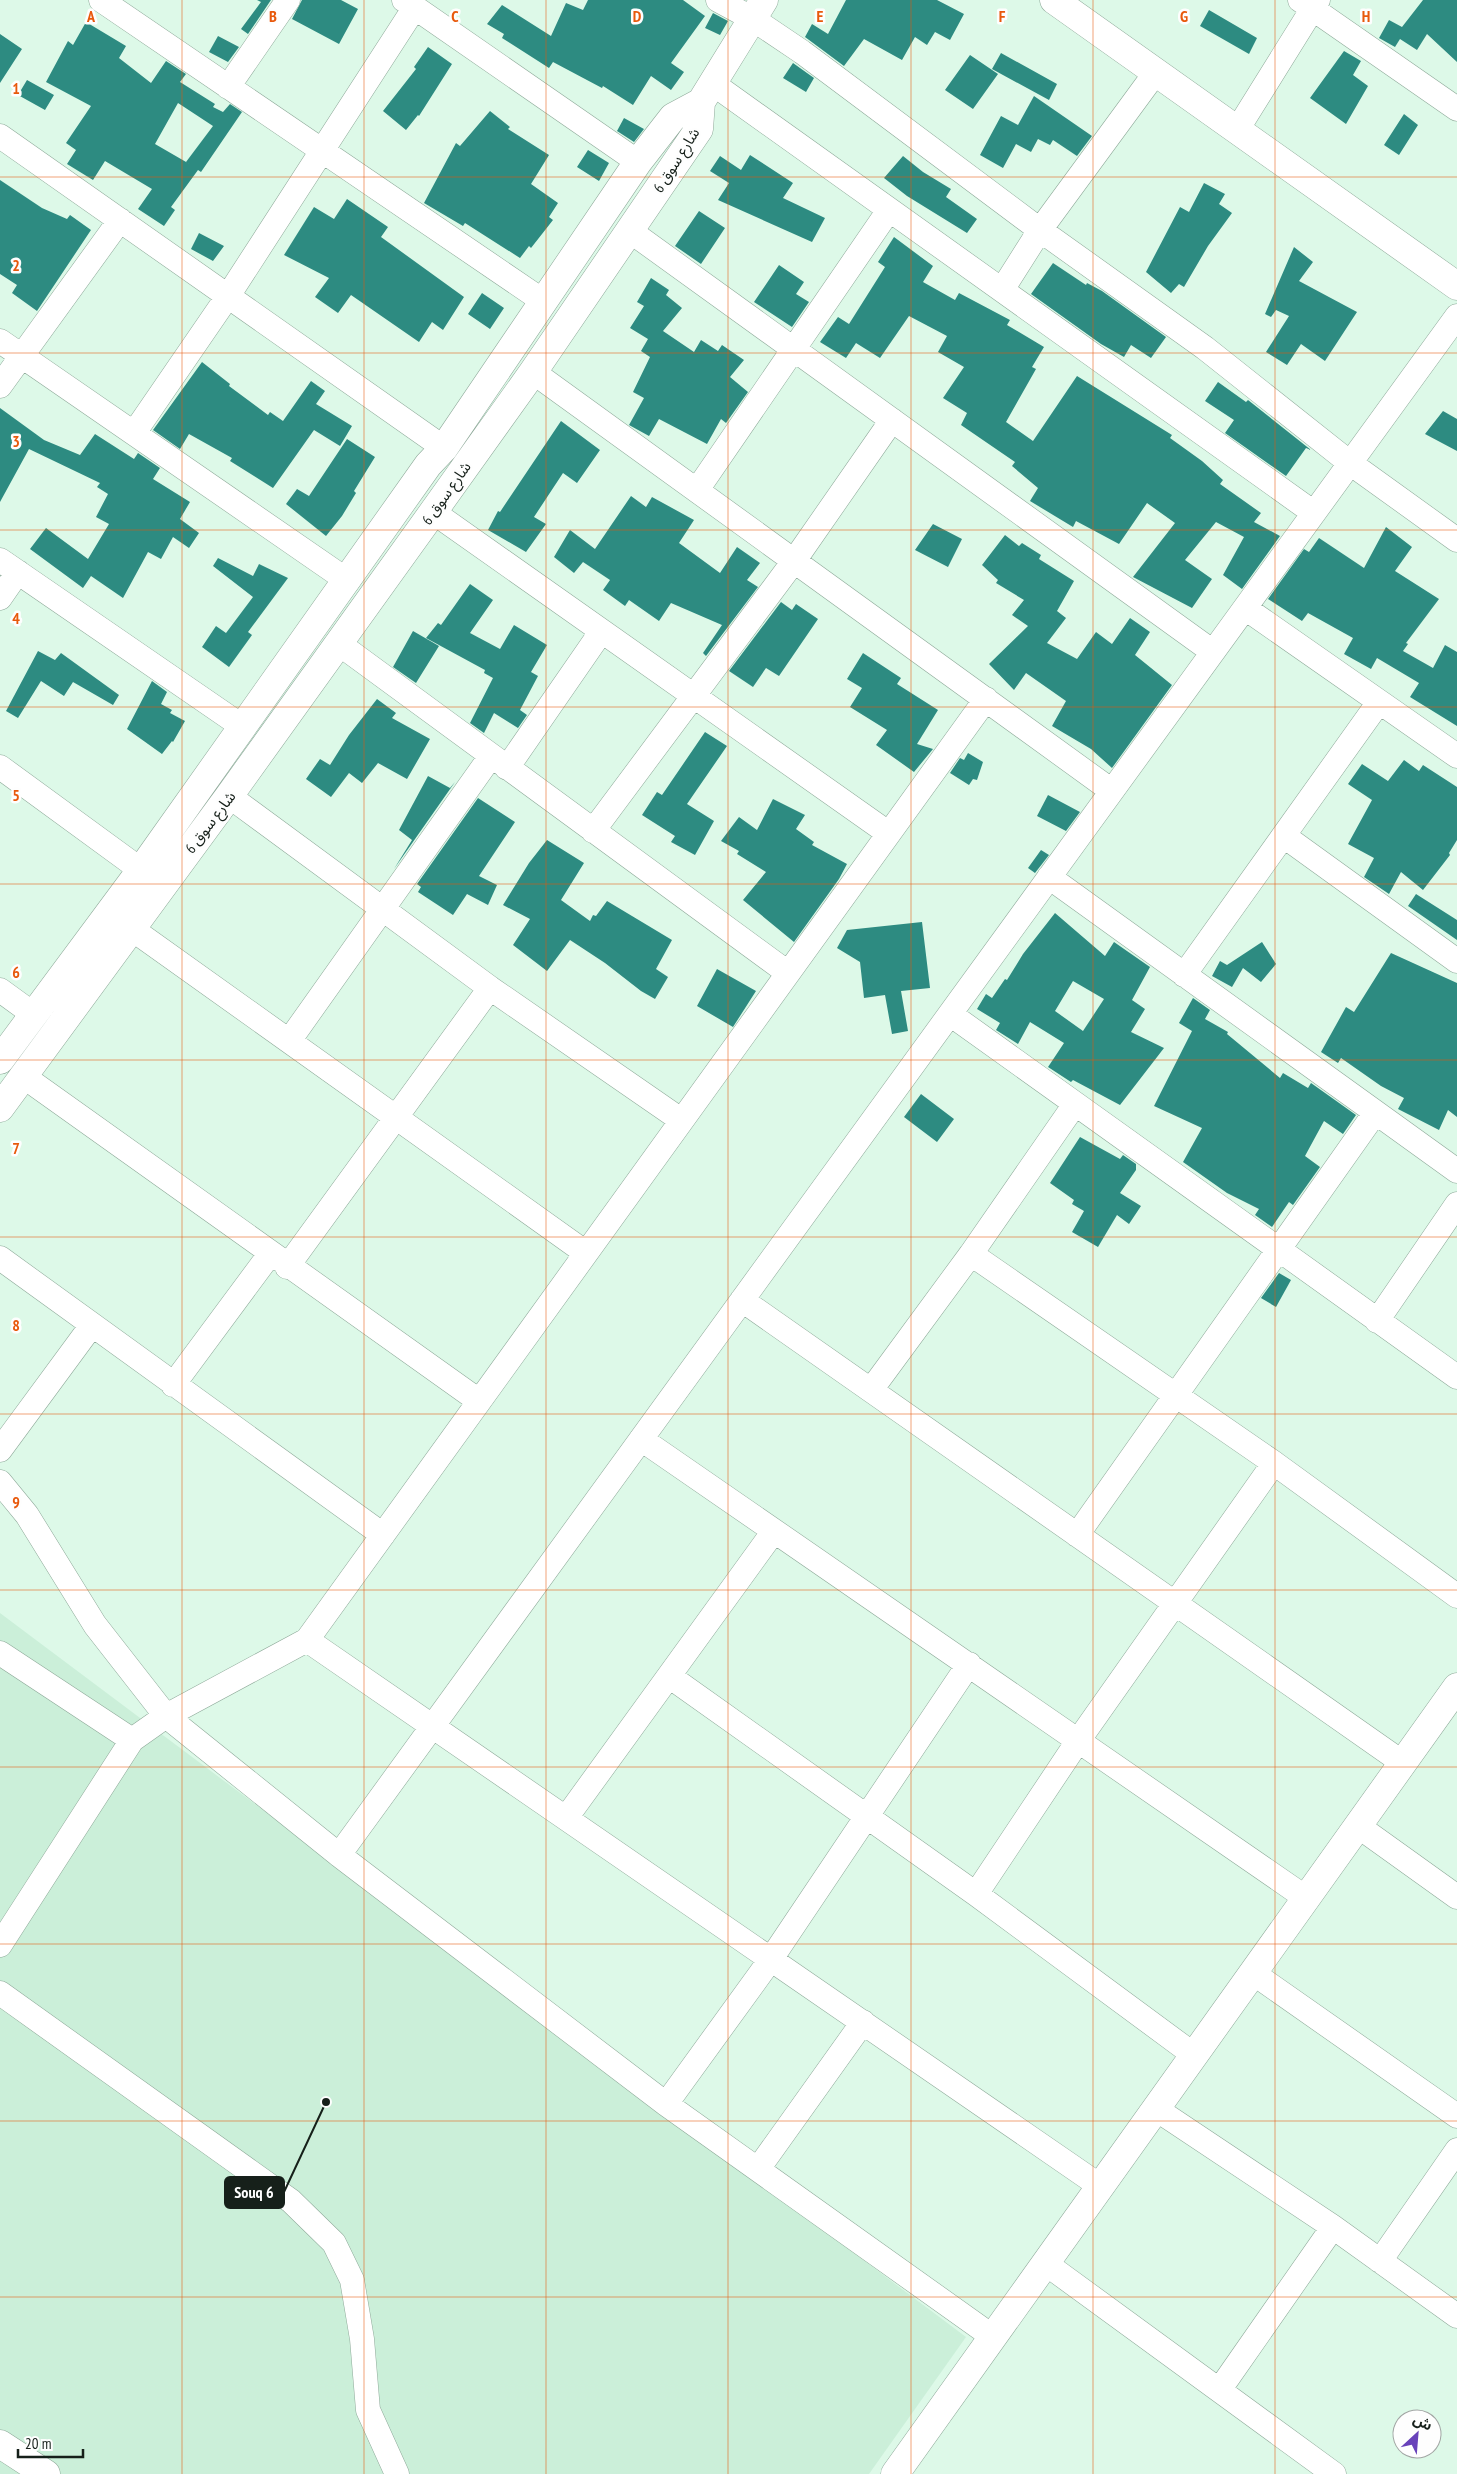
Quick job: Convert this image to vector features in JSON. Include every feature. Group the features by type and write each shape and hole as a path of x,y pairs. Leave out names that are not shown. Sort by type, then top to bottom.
{"street":[{"path":"101,0 543,302"},
{"path":"228,86 288,0"},
{"path":"718,0 758,10 802,52 1040,230 1205,348 1350,463 1457,540"},
{"path":"1054,0 1457,286"},
{"path":"1237,130 1310,3 1457,109"},
{"path":"134,433 228,296 322,151 410,4 638,162"},
{"path":"758,10 706,93 889,210 1314,513"},
{"path":"1002,290 1040,230 1156,72"},
{"name":"شارع سوق 6","path":"0,1060 142,870 348,581 428,465 444,448 638,162 673,116 706,93"},
{"name":"شارع سوق 6","path":"0,1108 229,796 533,372 700,128 706,93"},
{"path":"0,136 444,448"},
{"path":"697,490 889,210"},
{"path":"0,386 120,220"},
{"path":"630,231 1213,652"},
{"path":"339,1855 1457,316"},
{"path":"0,341 348,581"},
{"path":"533,372 1112,791"},
{"path":"593,832 794,561 892,420"},
{"path":"433,512 888,833"},
{"path":"0,598 9,566 243,727"},
{"path":"1245,608 1457,756"},
{"path":"289,1041 383,908 601,632"},
{"path":"338,643 593,832 788,972"},
{"path":"0,1945 132,1740 166,1716 307,1640 986,699"},
{"path":"1184,975 1378,702"},
{"path":"0,767 142,870"},
{"path":"229,796 490,988 681,1120"},
{"path":"1284,836 1457,961"},
{"path":"1049,877 1457,1171"},
{"path":"132,929 586,1253"},
{"path":"173,1385 396,1119 490,988"},
{"path":"0,990 33,1014"},
{"path":"950,1014 1377,1322 1457,1377"},
{"path":"23,1076 479,1402"},
{"path":"871,1390 971,1254 1075,1104"},
{"path":"1077,1535 1375,1112"},
{"path":"1377,1322 1457,1204"},
{"path":"971,1254 1174,1396 1274,1463 1457,1596"},
{"path":"0,1258 173,1385 383,1534"},
{"path":"742,1300 1403,1763"},
{"path":"0,1450 92,1325"},
{"path":"641,1439 1306,1898"},
{"path":"976,1894 1078,1741 1274,1463"},
{"path":"0,1482 27,1515 95,1625 166,1716 339,1855 666,2104 993,2337"},
{"path":"566,1818 774,1531"},
{"path":"307,1640 1100,2186"},
{"path":"0,1653 132,1740"},
{"path":"666,2104 771,1959 969,1664"},
{"path":"668,1676 976,1894 1194,2055"},
{"path":"895,2474 1457,1687"},
{"path":"1358,1826 1457,1897"},
{"path":"1253,1973 1457,2116"},
{"path":"0,1993 291,2201 334,2243 352,2280 362,2339 368,2410 397,2474"},
{"path":"758,2169 863,2022"},
{"path":"1156,2109 1333,2227 1457,2316"},
{"path":"1380,2261 1457,2150"},
{"path":"1220,2389 1333,2227"},
{"path":"1045,2263 1334,2474"},
{"path":"0,2444 46,2474"}],"shaded area":[{"path":"0,1613 966,2337 869,2474 0,2474"}],"building":[{"path":"257,0 271,0 248,34 241,29 261,2"},
{"path":"302,0 341,0 358,9 339,44 292,19"},
{"path":"588,0 683,0 705,16 671,63 684,72 671,90 651,76 633,105 603,86 602,88 553,62 549,68 502,38 504,34 487,24 502,5 551,36 566,3 583,10"},
{"path":"846,0 937,0 964,14 950,40 935,32 927,45 915,37 902,60 864,39 844,66 805,37 812,24 828,34"},
{"path":"1423,0 1457,0 1457,62 1427,34 1417,50 1400,39 1395,47 1379,38 1389,20 1402,27"},
{"path":"1209,10 1257,38 1249,54 1200,26"},
{"path":"713,13 728,21 720,35 705,28"},
{"path":"86,22 126,46 119,58 151,83 166,61 186,74 180,82 215,104 213,107 223,112 230,104 242,112 201,172 198,170 171,207 175,210 164,226 138,209 152,189 105,161 93,180 67,164 76,150 66,143 91,106 46,82 68,41 73,45","holes":["178,103 213,126 186,162 155,144"]},
{"path":"0,34 22,49 0,83"},
{"path":"218,36 239,47 228,62 209,52"},
{"path":"428,47 452,64 419,116 406,130 383,111 416,69 414,67"},
{"path":"1344,51 1361,61 1353,75 1368,86 1346,124 1310,98"},
{"path":"1001,53 1057,84 1049,100 992,69"},
{"path":"970,55 998,74 973,109 945,90"},
{"path":"793,63 814,78 806,92 783,78"},
{"path":"27,80 54,95 45,110 18,95"},
{"path":"1034,96 1092,136 1077,156 1053,140 1050,145 1038,139 1031,152 1016,144 1003,168 980,155 1001,116 1018,125"},
{"path":"490,111 510,127 508,129 549,155 531,184 558,203 549,217 553,220 531,248 529,246 520,258 465,223 463,226 424,203 456,143 460,146"},
{"path":"1404,114 1418,125 1399,155 1384,145"},
{"path":"624,118 644,129 634,142 617,131"},
{"path":"588,150 609,163 599,181 577,167"},
{"path":"750,155 793,183 783,198 825,218 812,242 718,200 729,183 710,171 720,156 741,170"},
{"path":"903,156 923,172 951,189 946,197 977,219 967,233 907,196 884,178"},
{"path":"0,180 42,208 67,219 70,215 91,230 37,311 12,293 17,285 0,274"},
{"path":"1204,183 1225,194 1219,204 1232,213 1208,246 1184,287 1179,284 1171,293 1146,272 1180,207 1189,212"},
{"path":"347,199 388,227 381,237 464,297 443,330 432,322 419,342 351,295 338,313 315,297 329,278 284,255 314,207 334,219"},
{"path":"699,211 725,228 701,264 675,246"},
{"path":"199,233 224,246 213,261 191,249"},
{"path":"894,237 933,266 923,282 955,300 959,293 1010,320 1007,325 1044,347 1032,367 1036,369 1006,422 1033,441 1077,376 1172,435 1170,438 1202,461 1223,480 1220,484 1261,513 1254,522 1280,536 1242,589 1223,575 1244,537 1216,522 1185,560 1212,579 1192,608 1133,577 1175,523 1147,503 1119,544 1076,521 1073,527 1030,501 1038,488 1012,466 1015,462 961,425 967,413 943,398 964,367 938,352 947,336 909,316 880,358 856,343 846,358 820,342 838,317 849,324 885,267 878,262"},
{"path":"1294,247 1313,262 1299,281 1357,312 1325,361 1301,344 1287,365 1266,352 1289,316 1276,310 1271,317 1265,314"},
{"path":"1053,263 1086,285 1087,283 1102,291 1166,337 1151,358 1131,345 1124,357 1101,344 1031,294"},
{"path":"779,265 804,282 796,294 809,302 792,327 754,302"},
{"path":"651,278 669,290 666,295 682,308 663,331 694,352 701,340 718,351 722,345 744,360 730,377 748,392 726,423 721,419 707,444 659,419 649,436 629,425 644,398 633,392 650,357 641,351 648,339 630,328 644,306 637,302"},
{"path":"482,293 504,308 490,329 468,314"},
{"path":"202,362 230,384 229,386 268,415 270,412 283,421 311,381 325,391 316,404 352,426 340,446 314,430 273,488 230,461 232,458 189,434 180,449 153,430"},
{"path":"1218,382 1246,402 1248,400 1311,450 1306,448 1286,476 1225,433 1234,420 1205,401"},
{"path":"0,408 44,440 80,455 95,434 134,459 138,453 160,468 153,479 190,502 180,519 199,533 189,548 173,537 161,559 148,552 123,598 91,576 83,588 30,549 46,528 88,559 109,524 96,517 108,494 97,487 100,483 29,449 0,502"},
{"path":"1443,411 1457,419 1457,451 1425,434"},
{"path":"561,421 600,450 577,483 563,473 534,517 546,524 526,552 488,530 498,511 500,512"},
{"path":"347,439 375,457 354,491 356,493 342,516 326,536 286,504 297,489 309,496"},
{"path":"631,496 646,507 652,497 694,520 679,543 720,573 737,547 760,563 747,580 758,587 706,656 703,653 722,625 671,603 659,621 629,600 625,606 603,590 610,580 583,562 574,573 554,557 570,530 595,549"},
{"path":"933,524 962,539 948,567 915,550"},
{"path":"1386,527 1412,547 1395,571 1439,599 1406,643 1408,644 1403,651 1433,668 1445,645 1457,652 1457,726 1410,697 1419,683 1377,658 1371,669 1344,654 1353,638 1308,613 1302,621 1268,599 1304,549 1309,552 1319,538 1364,568"},
{"path":"1005,535 1019,546 1022,543 1041,555 1039,559 1074,581 1057,611 1066,618 1047,643 1077,659 1096,632 1112,644 1130,618 1150,632 1135,655 1172,685 1112,768 1091,749 1052,726 1066,701 1026,673 1014,690 989,664 1028,626 1012,615 1024,600 996,583 998,580 982,565"},
{"path":"218,558 253,576 259,564 288,578 248,632 252,635 229,667 202,647 216,626 226,633 253,597 213,566"},
{"path":"470,584 493,600 470,633 500,649 514,625 547,645 531,672 538,676 520,710 527,715 518,728 494,713 484,733 470,723 493,678 484,673 485,670 426,638 438,623 441,625"},
{"path":"781,602 792,610 796,604 818,619 779,676 766,668 753,687 729,671"},
{"path":"413,631 439,646 416,683 393,667"},
{"path":"38,651 55,660 61,653 119,695 113,705 73,682 64,696 41,681 18,718 6,711"},
{"path":"863,653 901,678 897,684 938,710 917,744 933,749 914,772 876,745 887,730 850,707 862,688 847,679"},
{"path":"152,681 167,692 161,704 172,710 170,713 185,721 173,742 162,754 127,729"},
{"path":"377,699 396,713 392,718 430,739 407,779 378,763 362,783 349,773 331,797 306,779 320,759 330,765 349,735"},
{"path":"705,732 727,746 687,804 714,821 695,855 671,842 675,836 642,815 657,792 662,795"},
{"path":"968,753 983,762 977,780 973,779 969,785 950,773 960,758 964,760"},
{"path":"1404,760 1419,771 1423,765 1457,787 1457,840 1449,853 1450,855 1423,890 1401,872 1389,894 1364,877 1374,858 1348,844 1372,800 1348,784 1362,764 1388,781"},
{"path":"428,776 450,788 455,782 394,869 412,840 399,830"},
{"path":"1048,795 1080,812 1066,831 1037,816"},
{"path":"478,798 515,822 479,876 497,885 488,905 467,894 453,915 418,892 421,887 417,884"},
{"path":"773,799 805,815 796,829 814,842 812,845 847,864 839,879 794,942 743,900 766,872 737,854 739,851 721,841 739,817 757,830"},
{"path":"547,840 584,863 561,900 590,921 593,915 596,916 607,901 672,940 656,969 668,977 655,999 570,940 547,971 513,945 530,919 503,905 529,863"},
{"path":"1041,850 1049,855 1035,873 1028,868"},
{"path":"1416,894 1457,920 1457,940 1408,906"},
{"path":"1055,913 1105,956 1114,942 1150,967 1132,1000 1145,1009 1131,1032 1164,1048 1120,1105 1073,1080 1071,1082 1048,1067 1064,1043 1030,1022 1018,1044 996,1030 1000,1023 977,1009 986,994 992,998 1005,979 1007,980 1023,954","holes":["1073,981 1104,999 1083,1031 1055,1011"]},
{"path":"922,922 930,988 901,991 908,1031 892,1034 885,995 864,998 860,962 837,948 847,930"},
{"path":"1262,942 1276,964 1261,982 1243,968 1232,987 1212,976 1220,961 1227,965"},
{"path":"1391,953 1457,983 1457,1117 1448,1110 1439,1130 1398,1109 1404,1098 1381,1086 1341,1058 1338,1063 1321,1052 1346,1007 1354,1012"},
{"path":"717,969 756,991 733,1027 697,1006"},
{"path":"1193,998 1210,1010 1205,1019 1228,1032 1227,1034 1280,1078 1283,1073 1308,1088 1311,1083 1356,1115 1343,1134 1324,1121 1305,1156 1320,1167 1293,1205 1289,1202 1272,1227 1255,1215 1259,1209 1227,1193 1183,1162 1202,1128 1154,1106 1192,1031 1179,1023"},
{"path":"921,1094 954,1119 937,1142 904,1117"},
{"path":"1080,1137 1120,1159 1123,1155 1136,1164 1136,1170 1120,1193 1141,1206 1129,1224 1117,1215 1098,1247 1072,1232 1084,1211 1072,1204 1074,1200 1050,1183"},
{"path":"1279,1273 1291,1280 1276,1307 1261,1298"}],"place":[{"name":"Souq 6","path":"326,2102"}]}
